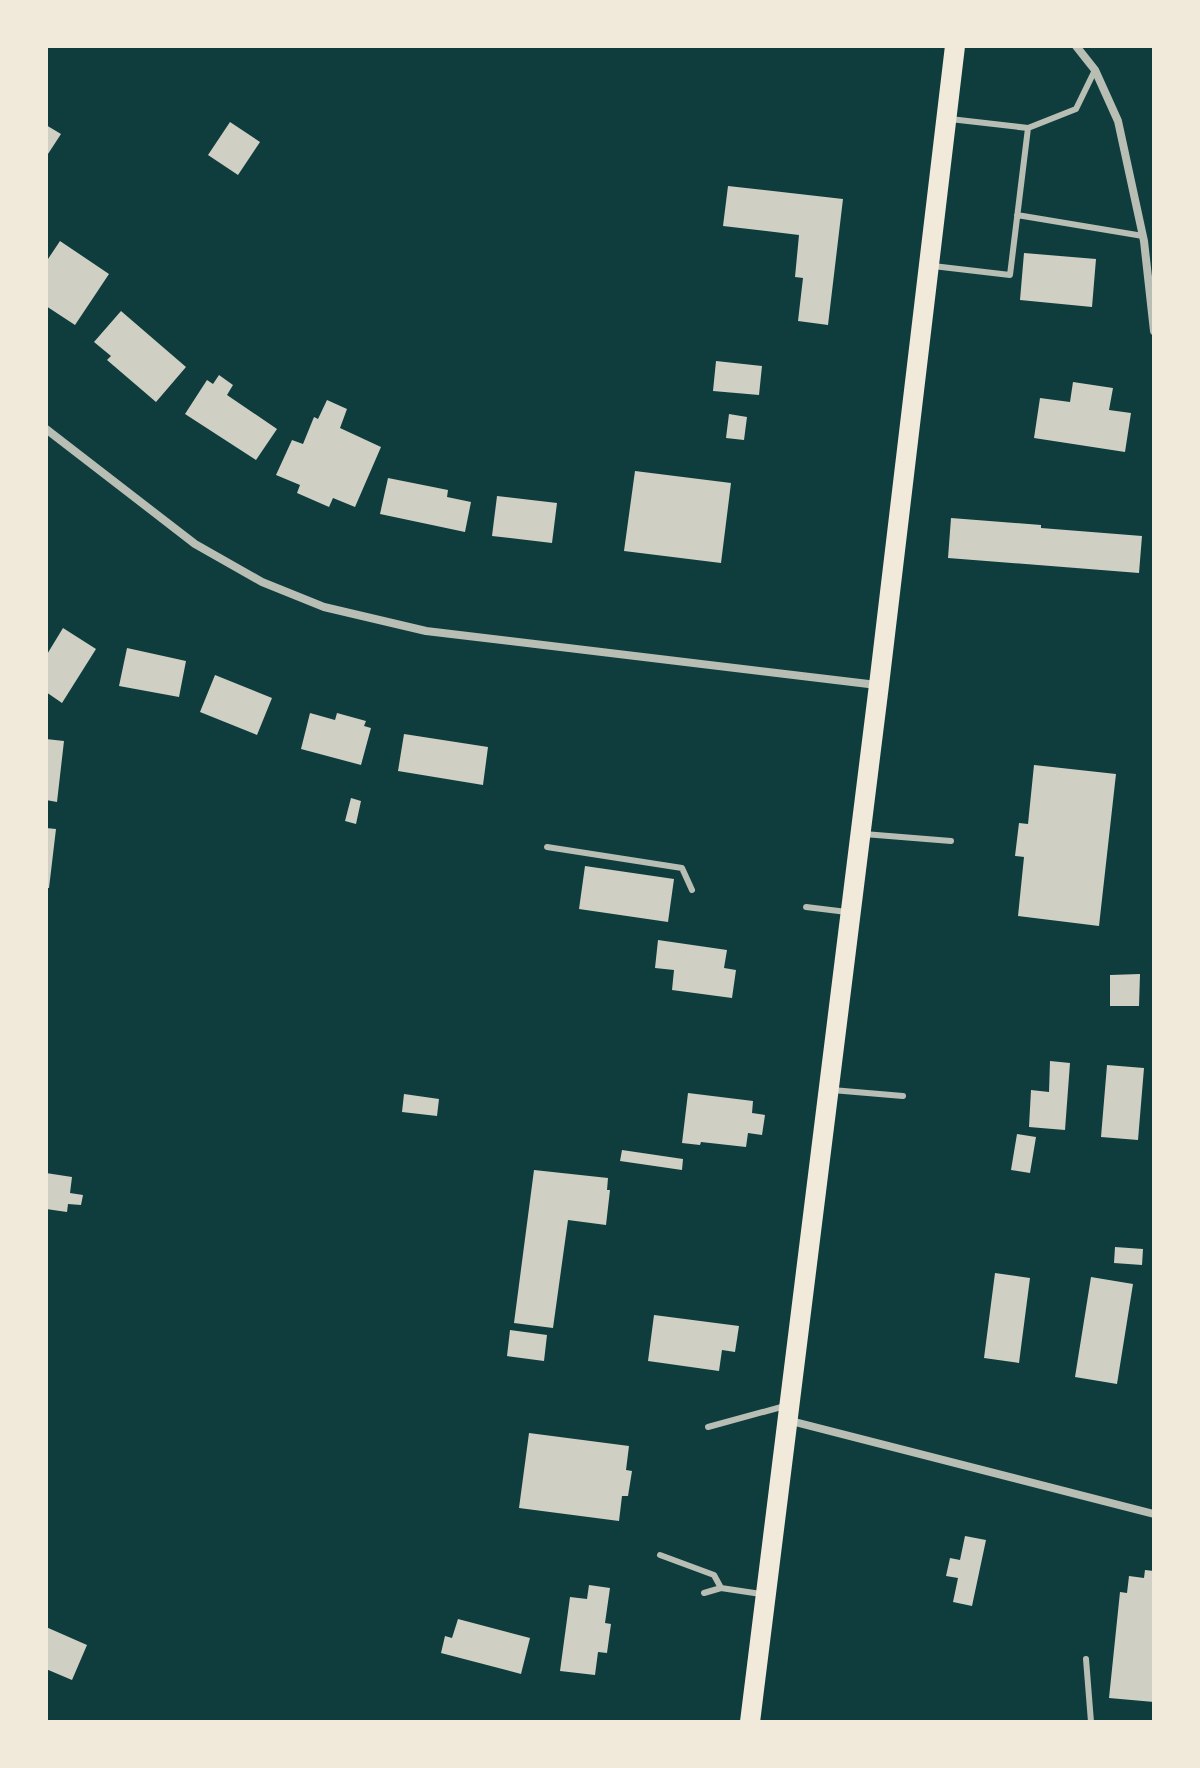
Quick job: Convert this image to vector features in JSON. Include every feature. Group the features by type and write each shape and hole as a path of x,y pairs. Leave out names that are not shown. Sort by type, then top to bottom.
{"main road":[{"path":"750,1722 955,46"}],"street":[{"path":"1076,46 1095,70 1118,121 1143,236 1154,331"},
{"path":"46,429 195,544 262,582 324,607 426,631 879,685"},
{"path":"788,1412 1154,1514"}],"lane":[{"path":"947,118 1028,128 1076,109 1095,70"},
{"path":"929,266 1010,275 1028,128"},
{"path":"1017,215 1143,236"},
{"path":"860,834 951,841"},
{"path":"547,847 682,868 692,890"},
{"path":"806,907 850,913"},
{"path":"828,1090 903,1096"},
{"path":"708,1427 788,1412"},
{"path":"660,1555 714,1575 721,1588"},
{"path":"704,1593 721,1588 765,1594"},
{"path":"1086,1659 1091,1722"}],"building":[{"path":"230,122 260,142 238,175 208,155"},
{"path":"46,125 61,134 46,157"},
{"path":"728,186 843,199 828,325 798,321 803,278 795,277 799,235 723,226"},
{"path":"60,241 109,274 75,325 46,306 46,257 48,259"},
{"path":"1024,253 1096,259 1092,307 1020,300"},
{"path":"121,311 186,367 156,402 107,360 111,356 94,342"},
{"path":"716,361 762,366 759,395 713,391"},
{"path":"219,375 233,385 227,395 277,429 256,460 185,414 207,380 213,384"},
{"path":"1073,382 1113,388 1109,410 1131,413 1125,452 1034,438 1040,398 1070,402"},
{"path":"327,400 347,409 340,428 381,447 355,507 333,498 329,507 297,493 300,485 276,475 292,440 303,444 314,417 318,419"},
{"path":"729,414 747,417 744,440 726,438"},
{"path":"635,471 731,483 721,563 624,551"},
{"path":"388,478 448,490 447,497 471,502 465,532 380,514"},
{"path":"497,496 557,503 552,543 492,536"},
{"path":"951,518 1142,536 1139,573 948,558"},
{"path":"63,628 96,649 62,703 46,692 46,656"},
{"path":"127,648 186,661 179,697 119,686"},
{"path":"215,675 272,698 257,735 200,712"},
{"path":"310,713 335,720 337,713 366,721 364,726 371,728 361,765 301,749"},
{"path":"404,734 488,747 483,785 398,771"},
{"path":"46,739 64,741 57,802 46,800"},
{"path":"1034,765 1116,774 1099,926 1018,916 1024,857 1015,856 1019,823 1028,824"},
{"path":"351,798 361,801 356,824 345,821"},
{"path":"46,828 56,829 49,888 46,888"},
{"path":"585,866 674,879 668,922 579,909"},
{"path":"658,940 727,950 724,968 736,970 732,998 672,990 674,970 655,968"},
{"path":"1140,974 1139,1006 1110,1006 1110,975"},
{"path":"1050,1061 1070,1063 1065,1130 1029,1127 1031,1090 1049,1092"},
{"path":"1107,1065 1144,1068 1138,1140 1101,1137"},
{"path":"688,1093 753,1101 752,1113 765,1115 762,1135 748,1133 746,1147 682,1143"},
{"path":"404,1094 439,1099 437,1116 402,1112"},
{"path":"1017,1134 1036,1137 1030,1173 1011,1170"},
{"path":"622,1150 683,1159 682,1170 620,1161"},
{"path":"534,1170 608,1178 607,1190 610,1190 606,1225 568,1220 553,1328 514,1323"},
{"path":"46,1173 72,1177 70,1193 83,1195 81,1205 68,1204 67,1212 46,1209"},
{"path":"1115,1247 1143,1249 1142,1265 1114,1263"},
{"path":"995,1273 1030,1278 1019,1363 984,1358"},
{"path":"1091,1277 1133,1284 1117,1384 1075,1377"},
{"path":"654,1315 739,1326 735,1352 722,1350 719,1371 648,1361"},
{"path":"510,1330 547,1335 544,1361 507,1356"},
{"path":"529,1433 629,1446 626,1470 632,1471 628,1496 622,1496 619,1521 519,1508"},
{"path":"965,1536 986,1540 972,1606 953,1602 958,1578 946,1576 950,1558 960,1560"},
{"path":"1145,1570 1154,1571 1154,1702 1109,1698 1120,1592 1127,1593 1129,1576 1144,1578"},
{"path":"589,1585 610,1588 605,1623 611,1624 607,1653 598,1652 595,1675 560,1671 570,1597 587,1599"},
{"path":"458,1619 530,1638 521,1674 441,1653 445,1636 452,1638"},
{"path":"46,1627 87,1645 72,1680 46,1669"}]}
